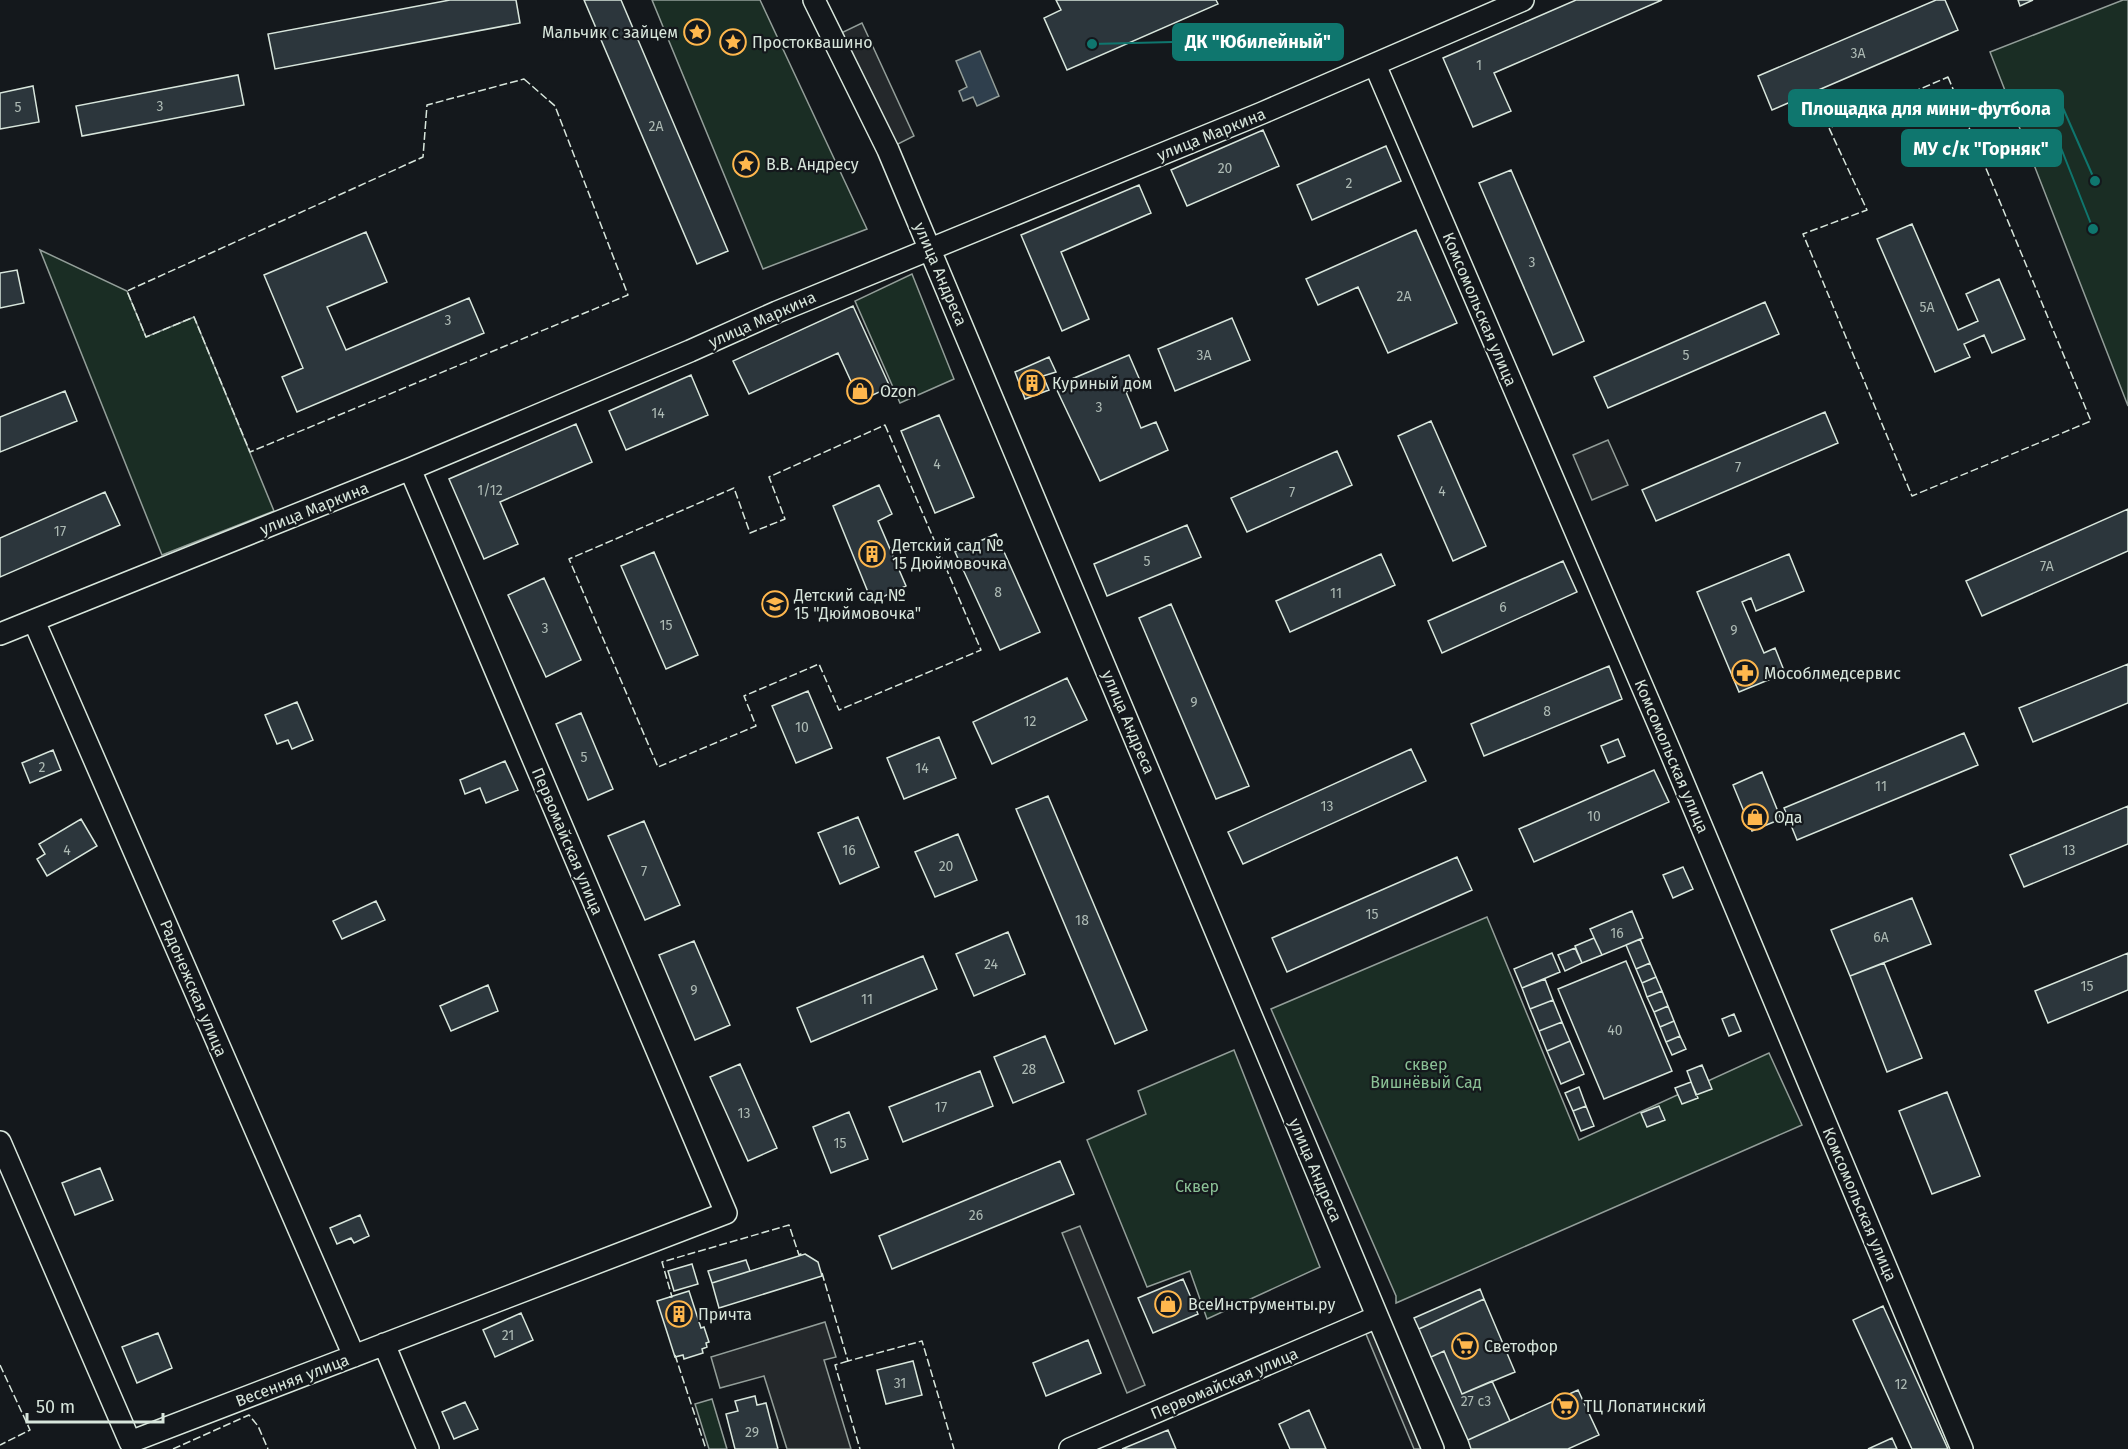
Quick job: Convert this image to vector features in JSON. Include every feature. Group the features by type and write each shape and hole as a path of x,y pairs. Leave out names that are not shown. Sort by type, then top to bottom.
{"street":[{"name":"улица Андреса","path":"814,0 888,150 931,249 1433,1449"},
{"name":"улица Маркина","path":"0,634 410,469 777,312 1375,65 1523,0"},
{"name":"Комсомольская улица","path":"1375,65 1670,751 1962,1449"},
{"name":"Первомайская улица","path":"410,469 726,1213"},
{"name":"Радонежская улица","path":"34,621 354,1356"},
{"name":"Весенняя улица","path":"0,1142 130,1442 726,1213"},
{"name":"Первомайская улица","path":"1070,1449 1377,1317"},
{"path":"384,1344 428,1449"}],"green space":[{"path":"652,0 760,0 867,229 763,269"},
{"path":"2128,0 2128,406 1990,52"},
{"path":"40,250 127,291 146,337 194,317 274,511 162,555"},
{"path":"912,274 954,379 900,403 855,301"},
{"name":"сквер Вишнёвый Сад","path":"1487,917 1579,1140 1769,1053 1802,1125 1396,1303 1396,1296 1271,1009"},
{"name":"Сквер","path":"1234,1050 1320,1267 1207,1319 1190,1271 1147,1287 1087,1140 1146,1114 1138,1091"},
{"path":"712,1399 727,1449 709,1449 695,1404"}],"shaded area":[{"path":"862,23 914,136 892,147 839,34"},
{"path":"1608,440 1628,485 1592,500 1573,455"},
{"path":"1080,1226 1145,1385 1127,1393 1062,1233"},
{"path":"825,1322 836,1357 824,1360 851,1449 787,1449 764,1376 720,1388 711,1357"},
{"path":"1374,1330 1423,1449 1414,1449 1366,1334"}],"water":[{"path":"980,51 999,96 977,106 973,97 963,101 959,91 967,87 956,61"}],"building":[{"path":"450,0 516,0 520,23 275,69 268,34"},
{"path":"584,0 621,0 728,251 697,264"},
{"path":"1056,0 1216,0 1218,4 1067,70 1044,18 1061,10"},
{"path":"1576,0 1662,0 1494,73 1511,111 1473,127 1443,58"},
{"path":"1936,0 1945,0 1958,30 1772,110 1758,76"},
{"path":"2018,0 2033,0 2020,6"},
{"path":"238,75 244,105 82,136 76,106"},
{"path":"33,86 39,122 0,129 0,93"},
{"path":"1263,130 1279,166 1187,206 1171,170"},
{"path":"1386,146 1401,181 1312,220 1297,185"},
{"path":"1511,170 1584,341 1553,355 1479,183"},
{"path":"1139,185 1151,213 1061,252 1089,319 1062,331 1021,235"},
{"path":"1912,224 1958,330 1978,321 1966,294 1999,279 2025,339 1992,353 1984,335 1964,344 1970,357 1935,372 1877,239"},
{"path":"1416,230 1457,323 1388,353 1358,287 1318,305 1306,279"},
{"path":"366,232 387,282 327,307 346,350 469,298 484,333 297,412 282,377 303,368 264,275"},
{"path":"17,270 24,303 0,308 0,273"},
{"path":"1765,302 1779,334 1608,408 1594,377"},
{"path":"853,306 890,387 860,401 838,353 749,394 733,361"},
{"path":"1232,318 1250,360 1175,391 1158,349"},
{"path":"1129,355 1142,385 1126,392 1141,428 1156,422 1168,450 1100,481 1055,386"},
{"name":"Куриный дом","path":"1049,357 1056,372 1043,376 1049,390 1025,399 1015,372"},
{"path":"691,375 708,415 626,450 609,411"},
{"path":"65,391 77,421 0,452 0,417"},
{"path":"1825,412 1838,443 1656,521 1642,490"},
{"path":"939,415 974,497 935,513 901,431"},
{"path":"1431,421 1486,546 1453,561 1398,436"},
{"path":"576,424 592,462 500,502 518,544 484,559 449,479"},
{"path":"1337,451 1352,485 1247,532 1231,498"},
{"name":"Детский сад № 15 Дюймовочка","path":"879,485 892,514 878,521 906,586 872,602 833,506"},
{"path":"105,492 120,525 0,577 0,538"},
{"path":"2128,509 2128,551 1982,616 1966,581"},
{"path":"1187,525 1201,557 1107,596 1094,564"},
{"path":"996,534 1040,632 1000,650 955,552"},
{"path":"654,552 698,655 666,669 621,566"},
{"path":"1381,554 1395,585 1290,632 1276,601"},
{"path":"1789,554 1804,591 1756,611 1751,598 1742,602 1764,653 1775,648 1785,673 1739,692 1697,592"},
{"path":"1563,561 1577,592 1442,653 1428,621"},
{"path":"544,578 581,660 546,677 508,595"},
{"path":"1171,604 1249,786 1216,799 1139,618"},
{"path":"2128,664 2128,703 2033,742 2019,708"},
{"path":"1609,666 1622,699 1484,756 1471,724"},
{"path":"1067,678 1087,720 992,764 973,722"},
{"path":"808,691 832,748 796,763 772,706"},
{"path":"297,702 313,740 292,749 288,740 277,744 265,715"},
{"path":"581,713 613,789 588,800 556,724"},
{"path":"1964,733 1978,765 1797,840 1784,808"},
{"path":"939,737 956,778 904,799 887,758"},
{"path":"1618,739 1625,756 1608,763 1601,746"},
{"path":"1411,749 1426,781 1243,864 1228,832"},
{"path":"53,750 61,770 30,783 22,763"},
{"path":"505,761 518,790 486,803 480,788 465,794 460,780"},
{"path":"1654,770 1669,802 1534,862 1519,829"},
{"path":"1762,772 1781,819 1752,831 1733,785"},
{"path":"1048,796 1147,1030 1115,1044 1016,809"},
{"path":"2128,806 2128,844 2024,887 2010,855"},
{"path":"858,817 879,867 840,884 818,833"},
{"path":"81,819 97,846 47,876 37,859 45,854 39,844"},
{"path":"644,821 680,905 645,920 608,836"},
{"path":"958,834 977,880 935,897 915,852"},
{"path":"1457,857 1472,890 1287,972 1272,938"},
{"path":"1683,867 1693,889 1673,898 1663,875"},
{"path":"1912,898 1931,944 1850,976 1831,930"},
{"path":"376,901 385,920 342,939 333,921"},
{"path":"1632,911 1643,938 1602,955 1590,929"},
{"path":"1008,932 1025,974 974,996 956,954"},
{"path":"1594,938 1602,955 1582,963 1575,946"},
{"path":"1640,939 1650,963 1636,969 1626,945"},
{"path":"694,941 730,1025 695,1040 659,955"},
{"path":"1575,948 1582,963 1565,971 1558,955"},
{"path":"1552,953 1560,972 1522,988 1514,969"},
{"path":"2128,953 2128,990 2048,1023 2035,991"},
{"path":"923,956 937,989 811,1042 797,1008"},
{"path":"1626,961 1672,1071 1604,1099 1558,989"},
{"path":"1650,963 1656,977 1642,983 1636,969"},
{"path":"1884,963 1922,1058 1887,1072 1850,976"},
{"path":"1656,977 1662,991 1647,997 1642,983"},
{"path":"1545,979 1553,1000 1530,1009 1522,988"},
{"path":"488,985 498,1011 451,1031 440,1006"},
{"path":"1662,991 1668,1006 1654,1012 1647,997"},
{"path":"1553,1000 1562,1022 1539,1031 1530,1009"},
{"path":"1668,1006 1674,1021 1660,1027 1654,1012"},
{"path":"1734,1014 1741,1031 1729,1036 1722,1019"},
{"path":"1674,1021 1680,1036 1666,1042 1660,1027"},
{"path":"1562,1022 1570,1041 1547,1051 1539,1031"},
{"path":"1045,1036 1064,1082 1013,1103 994,1057"},
{"path":"1680,1036 1686,1049 1672,1055 1666,1042"},
{"path":"1570,1041 1584,1074 1561,1084 1547,1051"},
{"path":"740,1064 777,1148 748,1161 710,1077"},
{"path":"1702,1065 1712,1089 1696,1095 1687,1071"},
{"path":"980,1071 993,1106 903,1142 889,1107"},
{"path":"1691,1082 1698,1098 1682,1104 1675,1088"},
{"path":"1579,1087 1586,1106 1573,1111 1565,1093"},
{"path":"1947,1092 1980,1176 1932,1194 1899,1111"},
{"path":"1586,1106 1594,1126 1581,1131 1573,1111"},
{"path":"1659,1106 1665,1120 1647,1127 1641,1113"},
{"path":"849,1112 868,1159 831,1173 813,1127"},
{"path":"1060,1161 1074,1194 892,1269 879,1236"},
{"path":"100,1168 113,1200 75,1215 62,1183"},
{"path":"360,1215 369,1236 354,1243 351,1238 337,1244 330,1228"},
{"path":"805,1254 818,1262 822,1276 719,1308 712,1283"},
{"path":"746,1260 750,1271 712,1283 708,1271"},
{"path":"692,1264 698,1284 674,1291 668,1271"},
{"path":"1183,1279 1198,1314 1153,1333 1138,1298"},
{"path":"1480,1289 1484,1299 1419,1329 1414,1318"},
{"name":"Причта","path":"689,1291 701,1328 704,1327 709,1342 706,1343 707,1347 702,1349 703,1353 684,1359 683,1355 675,1357 657,1301"},
{"name":"Светофор","path":"1484,1299 1515,1372 1462,1394 1444,1351 1431,1357 1419,1329"},
{"path":"1883,1306 1948,1449 1912,1449 1853,1320"},
{"path":"521,1313 533,1340 495,1357 483,1330"},
{"path":"158,1333 172,1368 137,1383 122,1347"},
{"path":"1088,1340 1101,1373 1046,1396 1033,1363"},
{"path":"1444,1351 1462,1394 1492,1381 1510,1421 1468,1440 1431,1357"},
{"path":"913,1361 922,1395 886,1404 877,1370"},
{"name":"ТЦ Лопатинский","path":"1578,1390 1599,1435 1568,1449 1471,1449 1468,1440"},
{"path":"755,1396 757,1405 766,1403 778,1449 735,1449 726,1414 738,1411 735,1401"},
{"path":"465,1402 478,1429 454,1439 442,1412"},
{"path":"1309,1410 1326,1449 1290,1449 1279,1424"},
{"path":"1168,1430 1176,1449 1122,1449"},
{"path":"1892,1438 1897,1449 1868,1449"}],"fence":[{"path":"1948,77 2091,421 1912,496 1803,234 1867,210 1829,128 1948,77"},
{"path":"524,79 555,106 628,295 250,452 194,317 146,337 127,291 423,157 427,105 524,79"},
{"path":"885,425 981,650 839,710 819,664 744,696 756,726 658,767 569,559 734,488 750,533 785,519 769,477 885,425"},
{"path":"669,1297 672,1297 662,1262 789,1225 799,1255 803,1253"},
{"path":"822,1273 848,1361 922,1341 954,1449"},
{"path":"675,1355 706,1449"},
{"path":"848,1361 835,1365 860,1449"},
{"path":"0,1365 30,1430 0,1445"},
{"path":"173,1449 249,1415 258,1426 268,1449"}],"place":[{"name":"Мальчик с зайцем","path":"697,32"},
{"name":"Простоквашино","path":"733,42"},
{"name":"ДК \"Юбилейный\"","path":"1092,44"},
{"name":"В.В. Андресу","path":"746,164"},
{"name":"Площадка для мини-футбола","path":"2095,181"},
{"name":"МУ с/к \"Горняк\"","path":"2093,229"},
{"name":"Куриный дом","path":"1032,383"},
{"name":"Ozon","path":"860,391"},
{"name":"Детский сад № 15 Дюймовочка","path":"872,554"},
{"name":"Детский сад № 15 \"Дюймовочка\"","path":"775,604"},
{"name":"Мособлмедсервис","path":"1745,673"},
{"name":"Ода","path":"1755,817"},
{"name":"ВсеИнструменты.ру","path":"1168,1304"},
{"name":"Причта","path":"679,1314"},
{"name":"Светофор","path":"1465,1346"},
{"name":"ТЦ Лопатинский","path":"1565,1406"}]}
